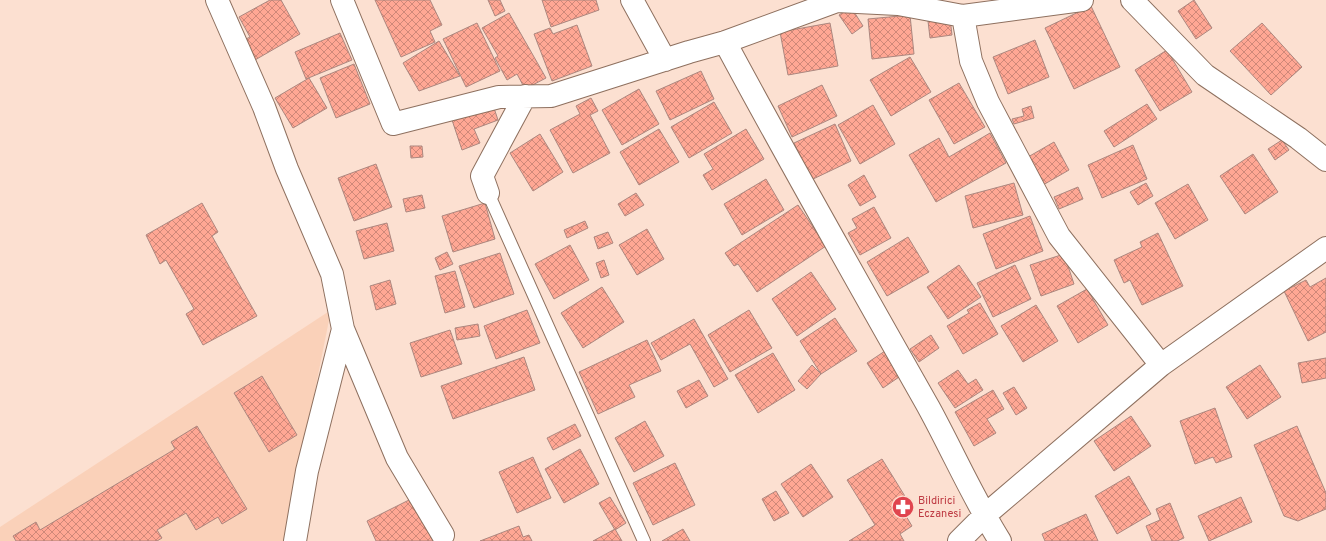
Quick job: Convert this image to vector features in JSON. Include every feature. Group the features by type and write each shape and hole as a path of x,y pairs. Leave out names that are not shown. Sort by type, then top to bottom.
{"street":[{"path":"217,0 264,107 286,169 332,274 343,329 397,458 443,535"},
{"path":"342,0 393,124 499,97 551,96 725,42 837,0 898,4 963,16 1082,0"},
{"path":"632,0 665,60"},
{"path":"1132,0 1205,75 1298,138 1326,160"},
{"path":"963,16 970,61 988,102 1060,236 1161,365"},
{"path":"725,42 831,236 930,410 984,516 1000,541"},
{"path":"488,193 482,176 526,96"},
{"path":"959,541 984,516 1161,365 1326,248"},
{"path":"295,541 307,471 343,329"}],"lane":[{"path":"488,193 644,541"}],"shaded area":[{"path":"331,310 285,541 0,541 0,527"}],"building":[{"path":"270,0 281,0 300,34 255,60 244,40 250,37 239,17"},
{"path":"375,0 430,0 442,25 430,31 435,42 401,57"},
{"path":"488,0 500,0 505,11 495,16"},
{"path":"542,0 596,0 599,10 551,27"},
{"path":"1194,0 1212,28 1196,39 1178,11"},
{"path":"1091,6 1120,67 1074,89 1045,28"},
{"path":"851,7 863,26 852,34 839,15"},
{"path":"509,13 546,78 525,89 517,74 507,80 495,58 498,56 482,28"},
{"path":"910,15 914,54 872,59 868,19"},
{"path":"950,18 952,35 930,38 928,21"},
{"path":"477,23 500,71 466,87 443,39"},
{"path":"830,23 838,66 788,75 780,32"},
{"path":"1262,23 1302,67 1271,95 1230,51"},
{"path":"577,25 592,66 552,81 534,34 550,28 553,34"},
{"path":"340,33 352,60 306,79 295,52"},
{"path":"1035,40 1049,77 1008,94 993,57"},
{"path":"439,41 460,76 419,91 403,63"},
{"path":"1167,50 1192,92 1160,111 1135,70"},
{"path":"910,57 931,92 891,116 870,80"},
{"path":"354,64 370,104 336,118 320,78"},
{"path":"701,71 714,99 670,120 656,91"},
{"path":"309,78 327,108 293,128 275,98"},
{"path":"959,83 985,127 954,144 929,100"},
{"path":"822,85 837,116 792,137 778,106"},
{"path":"639,89 659,124 622,145 602,110"},
{"path":"591,98 598,111 590,115 610,153 573,173 550,130 580,114 576,106"},
{"path":"714,102 732,133 689,158 671,127"},
{"path":"1147,104 1157,119 1114,147 1104,131"},
{"path":"493,105 498,120 474,129 480,143 462,150 452,120"},
{"path":"873,105 895,144 860,164 838,125"},
{"path":"1031,106 1034,118 1014,124 1012,119 1024,116 1022,109"},
{"path":"835,124 851,161 811,180 794,143"},
{"path":"659,129 679,162 639,185 620,152"},
{"path":"746,129 764,159 712,190 703,175 713,169 704,154"},
{"path":"990,133 1006,163 936,202 909,155 939,138 949,157"},
{"path":"540,134 563,172 533,191 510,153"},
{"path":"1282,140 1289,150 1275,160 1268,149"},
{"path":"1054,142 1069,170 1043,185 1028,157"},
{"path":"1133,145 1147,179 1102,198 1088,165"},
{"path":"410,146 422,146 423,157 411,158"},
{"path":"1253,154 1278,192 1245,214 1220,176"},
{"path":"376,164 392,207 354,221 338,178"},
{"path":"864,175 876,197 860,206 848,185"},
{"path":"766,179 784,210 742,235 724,204"},
{"path":"1014,183 1023,215 973,228 965,196"},
{"path":"1146,183 1153,196 1138,205 1130,192"},
{"path":"1188,184 1208,220 1175,239 1155,203"},
{"path":"1078,187 1083,199 1059,209 1054,197"},
{"path":"636,193 644,205 625,216 618,204"},
{"path":"422,195 425,208 406,212 403,199"},
{"path":"202,203 218,232 212,236 257,316 203,345 186,314 194,309 166,260 160,264 146,235"},
{"path":"485,203 495,239 453,252 442,216"},
{"path":"798,205 826,246 757,292 738,264 734,266 725,253"},
{"path":"874,207 891,238 860,255 848,233 857,228 852,219"},
{"path":"1030,216 1043,251 996,269 983,234"},
{"path":"585,221 588,228 567,238 564,230"},
{"path":"387,223 394,251 364,259 356,231"},
{"path":"647,229 664,259 637,275 619,245"},
{"path":"608,232 613,243 598,249 594,237"},
{"path":"1158,233 1183,286 1142,305 1130,280 1124,283 1114,260 1142,247 1140,242"},
{"path":"908,237 929,272 887,296 867,262"},
{"path":"570,245 589,280 554,299 535,264"},
{"path":"447,252 453,264 440,270 435,258"},
{"path":"500,253 514,294 474,308 459,266"},
{"path":"1064,254 1074,284 1041,296 1030,265"},
{"path":"604,260 609,275 601,278 596,263"},
{"path":"959,265 981,297 948,319 927,287"},
{"path":"1015,265 1031,299 993,317 977,283"},
{"path":"455,271 465,307 445,313 435,276"},
{"path":"811,272 836,309 797,336 772,299"},
{"path":"1326,278 1326,332 1308,341 1284,291 1306,280 1310,287"},
{"path":"390,280 396,304 376,310 370,286"},
{"path":"602,287 624,322 583,348 561,313"},
{"path":"1087,289 1108,325 1078,343 1057,306"},
{"path":"980,303 998,334 963,354 947,326 969,313 967,310"},
{"path":"1036,305 1058,341 1023,362 1001,326"},
{"path":"527,310 540,343 496,359 484,326"},
{"path":"749,310 772,348 730,372 708,335"},
{"path":"835,318 857,351 821,374 800,341"},
{"path":"694,319 728,379 714,387 690,344 661,360 651,343"},
{"path":"478,324 480,336 457,340 455,328"},
{"path":"450,330 462,364 421,377 410,343"},
{"path":"931,335 939,348 919,362 910,349"},
{"path":"647,340 661,371 629,385 635,397 598,414 579,372"},
{"path":"885,351 902,375 883,388 867,363"},
{"path":"773,353 795,390 758,413 735,375"},
{"path":"524,357 535,390 453,419 441,386"},
{"path":"1326,358 1326,378 1302,383 1298,363"},
{"path":"812,365 821,374 807,389 798,381"},
{"path":"1260,365 1281,397 1247,419 1226,387"},
{"path":"958,370 968,384 976,379 983,390 955,408 938,383"},
{"path":"262,376 297,435 269,452 234,393"},
{"path":"699,380 708,396 686,408 677,391"},
{"path":"1014,387 1027,408 1016,415 1003,393"},
{"path":"993,390 1004,409 987,419 996,433 974,446 955,412"},
{"path":"1215,408 1232,457 1216,463 1213,457 1195,464 1180,421"},
{"path":"1131,416 1151,446 1114,471 1094,441"},
{"path":"645,421 664,456 634,472 615,438"},
{"path":"575,424 581,436 553,450 547,438"},
{"path":"197,426 247,509 222,524 218,517 196,530 186,513 157,530 162,538 157,541 16,541 13,536 36,522 40,530 175,449 171,442"},
{"path":"1297,426 1326,493 1326,509 1298,521 1284,516 1254,445"},
{"path":"580,449 599,484 564,503 545,469"},
{"path":"533,457 551,498 517,513 499,472"},
{"path":"882,459 911,506 903,511 912,526 900,534 904,541 849,541 875,525 847,480"},
{"path":"675,463 695,505 653,525 633,483"},
{"path":"811,464 833,497 803,517 781,484"},
{"path":"1129,476 1151,514 1117,534 1095,496"},
{"path":"776,491 789,513 774,521 762,499"},
{"path":"610,497 626,523 615,530 599,503"},
{"path":"1241,497 1252,522 1209,541 1198,516"},
{"path":"411,499 433,541 376,541 367,521"},
{"path":"1170,503 1184,538 1177,541 1152,541 1146,526 1160,520 1156,509"},
{"path":"1086,514 1098,541 1045,541 1042,534"},
{"path":"519,526 523,537 529,535 532,541 480,541"},
{"path":"615,529 622,541 593,541"},
{"path":"683,529 690,541 662,541"}],"place":[{"name":"Bildirici Eczanesi","path":"903,507"}]}
